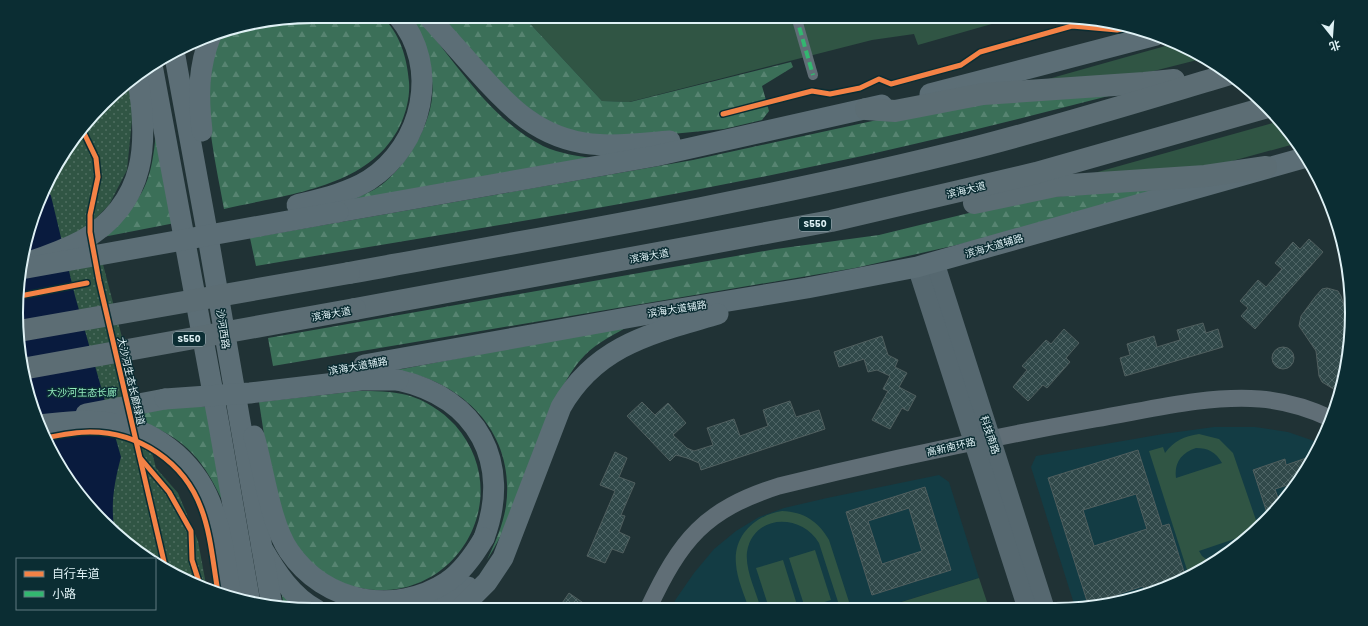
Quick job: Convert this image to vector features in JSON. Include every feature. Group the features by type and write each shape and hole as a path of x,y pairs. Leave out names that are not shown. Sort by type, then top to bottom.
{"highway":[{"path":"866,109 895,111 984,94 1144,84 1217,72"},
{"path":"24,330 660,216 907,164 1040,130 1222,76"},
{"name":"滨海大道","path":"28,367 831,222 1036,172 1261,109"},
{"path":"831,222 923,213 1055,186 1205,176 1266,167"}],"main road":[{"path":"148,246 236,219 330,196 368,181 384,169 398,154 409,138 417,120 422,98 422,77 419,56 413,39 403,23"},
{"path":"434,23 503,100 518,114 534,126 567,139 591,144 613,145 772,130"},
{"path":"26,268 655,156 959,87 1146,38"},
{"path":"208,43 203,56 198,93 205,162 208,237"},
{"path":"183,54 178,80 176,136 183,230"},
{"name":"沙河西路","path":"175,58 271,600"},
{"name":"沙河西路","path":"153,71 220,425 249,595"},
{"path":"28,262 83,240 107,222 126,199 138,174 144,145 143,111 138,82"},
{"name":"滨海大道辅路","path":"45,423 643,315 807,288 926,265 1266,167 1300,159"},
{"name":"科技南路","path":"926,265 982,440 1026,603"},
{"path":"460,603 496,570 509,545 561,407 571,390 596,363 620,348 655,333 807,288"},
{"path":"165,400 250,393 354,381 398,380 417,384 448,400 464,414 482,440 492,463 494,479 494,501 491,520 484,538 462,569 448,581 431,591 414,598 384,601 359,599 340,594 325,586 310,575 289,551 280,535 259,452 226,343"},
{"path":"45,424 90,422 115,424 138,430 171,449 198,478 208,496 218,526 230,591"},
{"path":"220,425 237,485 257,539 275,570 294,594 306,603"},
{"name":"科技南路","path":"982,440 1043,603"}],"street":[{"path":"798,23 813,75"},
{"name":"高新南环路","path":"651,603 661,581 681,548 696,530 708,520 735,503 756,493 779,486 982,440 1194,402 1231,399 1259,399 1288,402 1326,416"}],"shaded area":[{"path":"1214,427 1255,427 1288,432 1315,441 1296,474 1273,504 1246,531 1216,554 1183,573 1148,588 1093,601 1073,602 1031,467 1036,456 1163,434"},
{"path":"939,475 949,482 979,578 898,603 674,603 694,573 714,549 736,531 759,517 784,508"}],"green space":[{"path":"313,23 388,23 394,30 402,46 408,73 409,97 407,107 402,121 389,143 371,161 350,174 301,192 224,209 209,118 208,94 210,71 216,49 222,37 275,25"},
{"path":"412,23 422,23 489,105 524,134 543,146 556,151 597,159 332,205 363,195 380,186 401,166 418,139 430,110 432,95 431,72"},
{"path":"447,23 530,23 602,101 630,102 791,62 793,67 762,86 769,111 762,120 724,129 630,138 599,139 553,127 513,97"},
{"path":"530,23 995,23 918,45 914,34 872,40 629,102 602,101"},
{"path":"1167,46 1197,60 1142,74 1034,83"},
{"name":"大沙河生态长廊","path":"131,87 134,100 127,170 109,205 92,222 156,468 178,493 198,541 206,582 168,564 152,554 136,543 108,518 83,490 72,474 45,424 38,406 29,370 25,351 24,329 51,196 49,193 62,168 83,136 108,108"},
{"path":"1128,91 850,159 741,181 603,207 256,266 250,238 693,160 960,102"},
{"path":"157,123 175,223 98,238 128,211 142,193 152,164"},
{"path":"1274,123 1291,145 1203,169 1087,175"},
{"path":"1164,188 992,237 855,268 273,366 268,338 776,249 879,235 1026,199"},
{"path":"631,325 607,338 590,350 570,374 553,407 510,517 487,560 501,527 506,506 507,480 503,456 494,434 480,415 464,399 444,386 421,376 397,370"},
{"path":"358,391 389,392 407,395 427,403 445,415 455,425 473,454 480,484 478,514 467,541 448,564 424,581 394,589 360,588 349,585 327,575 309,560 295,542 283,516 273,484 267,452 259,402"},
{"path":"184,406 209,407 225,507 218,491 202,464 182,444 170,435 139,421 139,413"},
{"path":"1199,434 1219,439 1233,453 1256,521 1238,538 1199,551 1207,560 1187,571 1149,451 1163,447 1165,453 1172,445 1184,438","holes":["1196,448 1208,450 1214,453 1222,463 1176,478 1177,463 1186,453"]},
{"path":"782,511 797,513 810,519 825,533 829,540 849,603 838,603 819,543 811,533 801,526 778,522 758,530 751,539 747,552 747,559 751,580 759,603 747,603 739,581 736,564 738,544 748,528 763,517"},
{"path":"815,550 831,600 821,603 803,603 789,558"},
{"path":"783,560 796,603 767,603 756,568"},
{"path":"979,578 987,603 898,603"},
{"path":"281,590 292,602 283,601"}],"water":[{"path":"49,193 75,296 121,457 116,476 113,504 114,523 83,490 62,458 53,441 38,406 25,351 23,313 25,275 38,220"}],"building":[{"path":"1309,239 1323,252 1255,329 1241,316 1248,308 1240,301 1258,280 1266,287 1282,269 1275,263 1293,242 1300,249"},
{"path":"1327,288 1338,291 1345,308 1343,351 1335,390 1322,382 1319,376 1316,351 1299,326 1301,316 1322,289"},
{"path":"1203,323 1206,333 1218,329 1223,347 1125,376 1120,358 1130,355 1127,344 1154,336 1157,347 1180,340 1177,330"},
{"path":"1064,329 1079,343 1066,358 1070,362 1047,388 1043,385 1028,401 1013,387 1027,370 1022,366 1046,340 1051,344"},
{"path":"882,336 888,355 898,360 895,367 907,373 899,387 916,396 908,411 902,408 890,429 872,420 888,391 883,389 890,376 877,370 868,372 864,359 839,367 834,352"},
{"path":"1283,347 1291,350 1294,358 1291,366 1283,369 1275,366 1272,358 1275,350"},
{"path":"790,401 796,417 819,410 825,429 701,470 699,463 687,458 676,455 670,461 627,416 642,402 655,415 668,403 686,423 673,435 687,448 694,451 713,445 707,428 734,419 740,436 768,426 763,410"},
{"path":"1138,450 1162,526 1169,524 1184,572 1148,588 1144,589 1143,586 1105,599 1087,601 1048,478","holes":["1136,494 1147,529 1094,546 1083,510"]},
{"path":"615,452 627,458 619,477 635,483 621,515 625,516 619,532 630,537 623,553 612,549 605,563 587,556 615,491 600,485"},
{"path":"1306,458 1289,485 1275,489 1278,498 1266,511 1253,470 1285,459 1286,465"},
{"path":"925,487 951,570 872,595 846,512","holes":["909,508 922,551 882,564 868,521"]},
{"path":"569,593 583,603 562,603"}],"marked path":[{"path":"798,23 813,75"}],"cycle path":[{"path":"723,114 812,91 830,94 860,88 879,79 891,84 961,65 980,52 1072,26 1116,30"},
{"name":"大沙河生态长廊绿道","path":"85,134 96,158 98,177 90,215 90,232 99,281 164,561"},
{"path":"24,295 87,283"},
{"path":"51,437 90,432 108,433 126,437 158,453 171,464 183,477 201,508 209,539 217,587"},
{"path":"141,459 169,492 191,531 192,560 198,579"}]}
